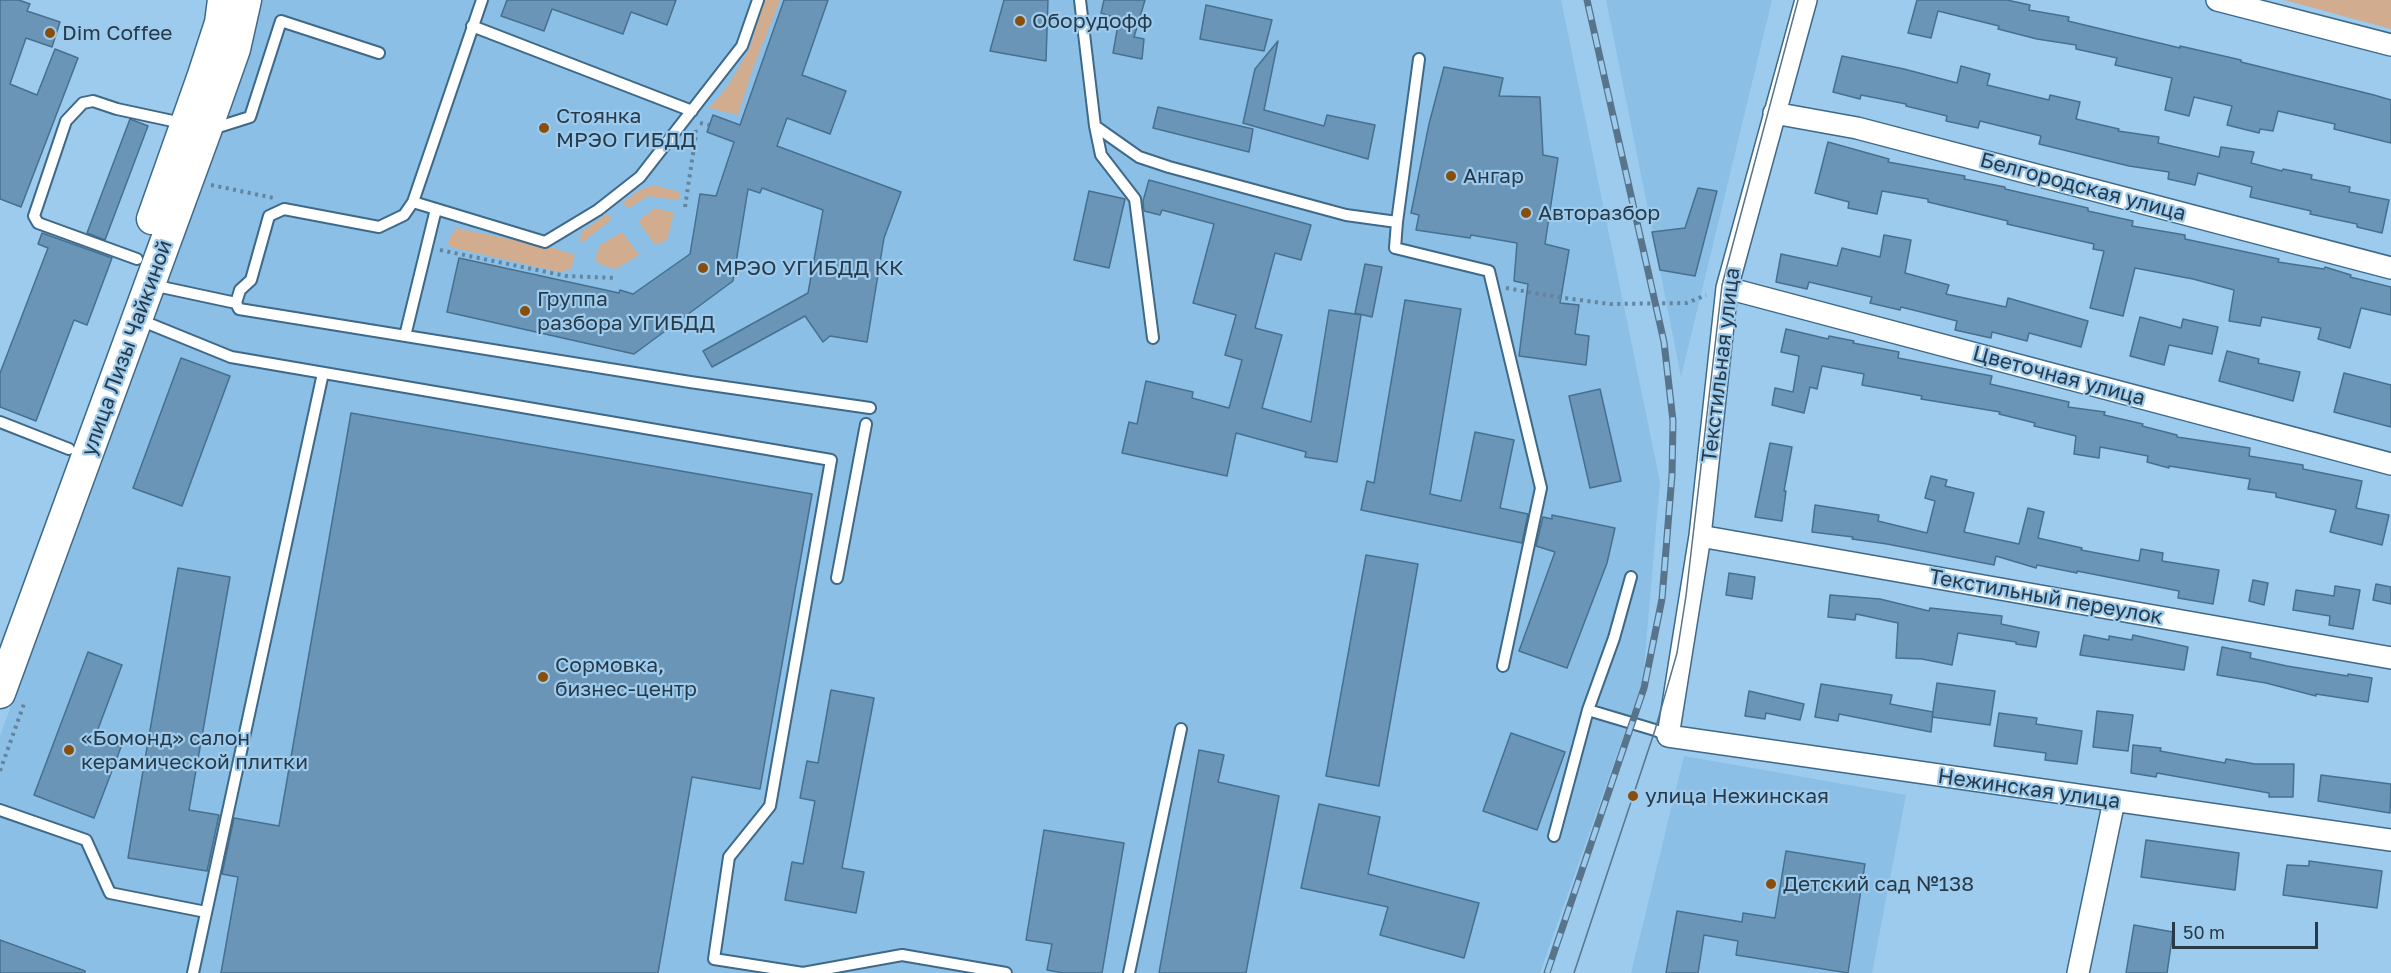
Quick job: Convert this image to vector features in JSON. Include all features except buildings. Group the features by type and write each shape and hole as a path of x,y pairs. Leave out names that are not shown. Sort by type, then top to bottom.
{"main road":[{"name":"улица Лизы Чайкиной","path":"196,128 220,23 223,0"},
{"name":"улица Лизы Чайкиной","path":"0,633 69,449 143,272 196,128 235,49 246,0"},
{"name":"улица Лизы Чайкиной","path":"13,695 137,319 143,272"}],"street":[{"name":"Текстильная улица","path":"1668,736 1700,537 1728,288 1806,0"},
{"path":"2217,0 2391,45"},
{"name":"Белгородская улица","path":"1774,113 1857,128 2391,268"},
{"name":"Цветочная улица","path":"1728,288 2391,464"},
{"name":"Текстильный переулок","path":"1700,537 2391,658"},
{"name":"Нежинская улица","path":"1668,736 2391,840"},
{"path":"2078,973 2114,801"}],"lane":[{"path":"482,0 413,202 404,215 379,227 284,209 269,216 250,280 240,290 236,303 239,309 870,408"},
{"path":"413,202 545,242 598,210 640,177 742,46 758,0"},
{"path":"1080,0 1095,126 1101,155 1135,199 1153,338"},
{"path":"236,303 143,272 38,223 34,216 66,121 83,103 93,100 117,109 196,128 250,117 281,21 379,53"},
{"path":"472,26 692,111"},
{"path":"1419,59 1395,248 1489,272 1540,488 1503,666"},
{"path":"1095,126 1139,157 1169,167 1346,215 1397,222"},
{"path":"405,336 436,208"},
{"path":"137,319 231,357 831,460 770,806 729,857 714,959 803,973 902,955 1006,973"},
{"path":"193,973 323,373"},
{"path":"0,422 69,449"},
{"path":"837,578 866,424"},
{"path":"1554,836 1588,710 1614,638 1631,577"},
{"path":"1588,710 1668,736"},
{"path":"1129,973 1181,729"},
{"path":"0,810 86,840 110,892 206,912"}],"path":[{"path":"685,207 696,134 692,111"},
{"path":"208,184 276,198"},
{"path":"427,247 566,276 616,278"},
{"path":"1506,288 1610,304 1687,303 1706,295"},
{"path":"0,771 13,695"}],"shaded area":[{"path":"260,0 1561,0 1660,482 1643,680 1540,973 0,973 0,736 259,16"},
{"path":"765,0 780,0 752,71 738,115 709,108 727,87 749,50"},
{"path":"1606,0 1772,0 1681,377 1660,270"},
{"path":"2284,0 2391,0 2391,29"},
{"path":"653,185 680,192 680,197 677,200 648,196 629,208 622,203 638,191"},
{"path":"655,208 674,213 667,240 655,245 638,221"},
{"path":"607,214 611,218 610,221 584,241 580,241 581,232"},
{"path":"456,228 557,249 575,255 571,269 559,272 450,247 448,241"},
{"path":"622,232 639,255 616,269 601,265 595,259 600,245"},
{"name":"Детский сад №138","path":"1684,756 1906,795 1872,973 1631,973"}],"tram line":[{"path":"1574,973 1655,730 1677,653 1686,596 1722,285 1798,0"}],"railway":[{"path":"1547,973 1644,688 1662,599 1672,475 1673,421 1664,342 1587,0"}],"place":[{"name":"Оборудофф","path":"1020,21"},
{"name":"Dim Coffee","path":"50,33"},
{"name":"Стоянка МРЭО ГИБДД","path":"544,128"},
{"name":"Ангар","path":"1451,176"},
{"name":"Авторазбор","path":"1526,213"},
{"name":"МРЭО УГИБДД КК","path":"703,268"},
{"name":"Группа разбора УГИБДД","path":"525,311"},
{"name":"Сормовка, бизнес-центр","path":"543,677"},
{"name":"«Бомонд» салон керамической плитки","path":"69,750"},
{"name":"улица Нежинская","path":"1633,796"},
{"name":"Детский сад №138","path":"1771,884"}]}
